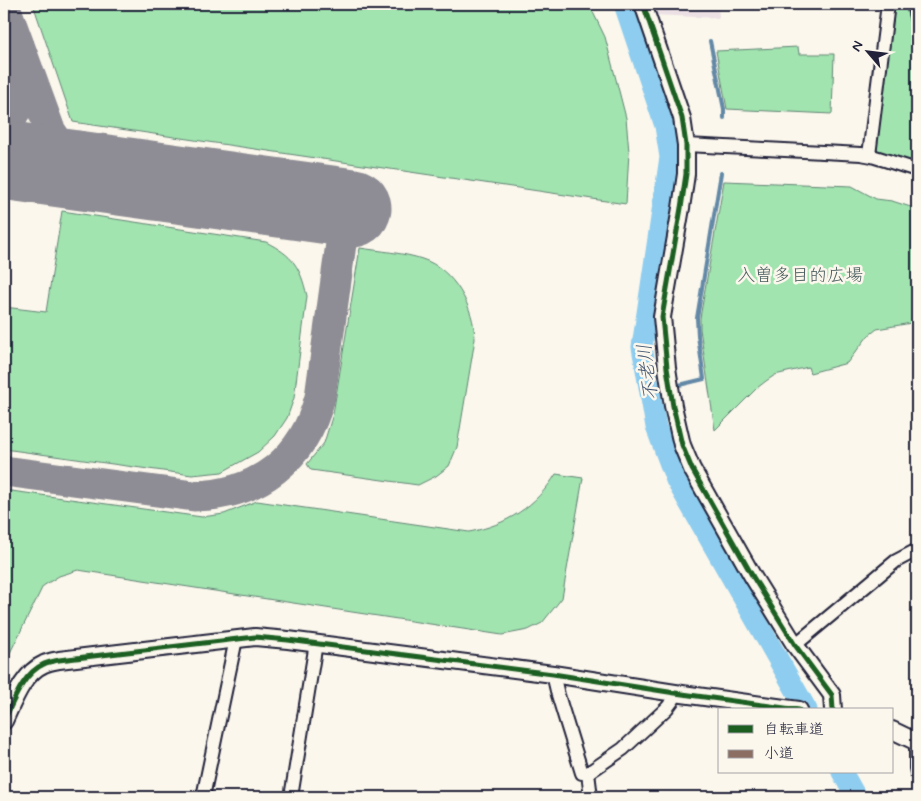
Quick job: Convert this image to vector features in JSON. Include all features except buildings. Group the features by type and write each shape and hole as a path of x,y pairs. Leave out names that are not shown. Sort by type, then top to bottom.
{"street":[{"path":"643,4 682,118 686,145 686,174 662,317 663,344 673,406 682,445 692,469 748,568 795,645 832,696 833,708"},
{"path":"869,155 888,4"},
{"path":"912,4 917,26"},
{"path":"686,145 869,155 917,170"},
{"path":"795,645 896,561 917,550"},
{"path":"4,721 25,680 43,664 59,660 255,637 276,638 553,674 787,708"},
{"path":"203,797 236,639"},
{"path":"291,797 316,643"},
{"path":"553,674 582,774 588,773 623,749 667,708 673,700 675,693"},
{"path":"894,731 917,742 917,773"},
{"path":"588,773 591,797"}],"shaded area":[{"path":"649,4 718,4 719,18 653,15"}],"green space":[{"path":"33,4 589,4 605,37 626,118 629,152 626,204 73,122"},
{"path":"892,4 917,4 917,165 879,154 875,146"},
{"path":"798,47 799,54 834,54 832,114 727,109 716,51"},
{"name":"入曽多目的広場","path":"724,181 852,186 876,199 892,201 917,209 917,322 877,329 868,336 847,363 810,373 808,367 775,375 757,388 715,430 700,318"},
{"path":"62,211 266,242 283,252 294,263 298,269 307,296 294,398 287,418 275,436 258,452 222,472 192,475 4,449 4,307 46,312"},
{"path":"360,248 408,255 433,264 453,280 471,314 475,339 457,447 449,466 436,476 418,485 311,470 307,464 324,443 333,414"},
{"path":"556,474 583,478 562,598 542,623 528,630 502,635 78,570 59,576 43,586 4,665 4,490 202,517 224,514 257,501 469,532 483,529 508,519 530,505"}],"waterway":[{"name":"不老川","path":"624,4 665,126 670,157 642,347 656,427 676,480 806,708"},
{"path":"710,41 724,109 724,118"},
{"path":"675,386 704,379 697,318 721,173"},
{"path":"650,391 665,388"},
{"name":"不老川","path":"843,774 856,797"}],"taxiway":[{"path":"4,4 50,130 71,155 83,165 98,173"},
{"path":"4,126 14,113 21,98 25,83 25,66"},
{"path":"4,168 21,162"},
{"path":"4,471 194,496 217,494 238,489 258,481 275,469 290,455 303,438 313,419 320,397 346,207"}],"runway":[{"path":"4,160 352,208"}],"marked path":[{"path":"912,4 917,26"}],"cycle path":[{"path":"643,4 682,118 686,145 686,174 662,317 667,368 682,445 692,469 753,577 795,645 832,695 833,708"},
{"path":"4,721 24,681 37,668 47,663 255,637 553,674 784,708"}]}
